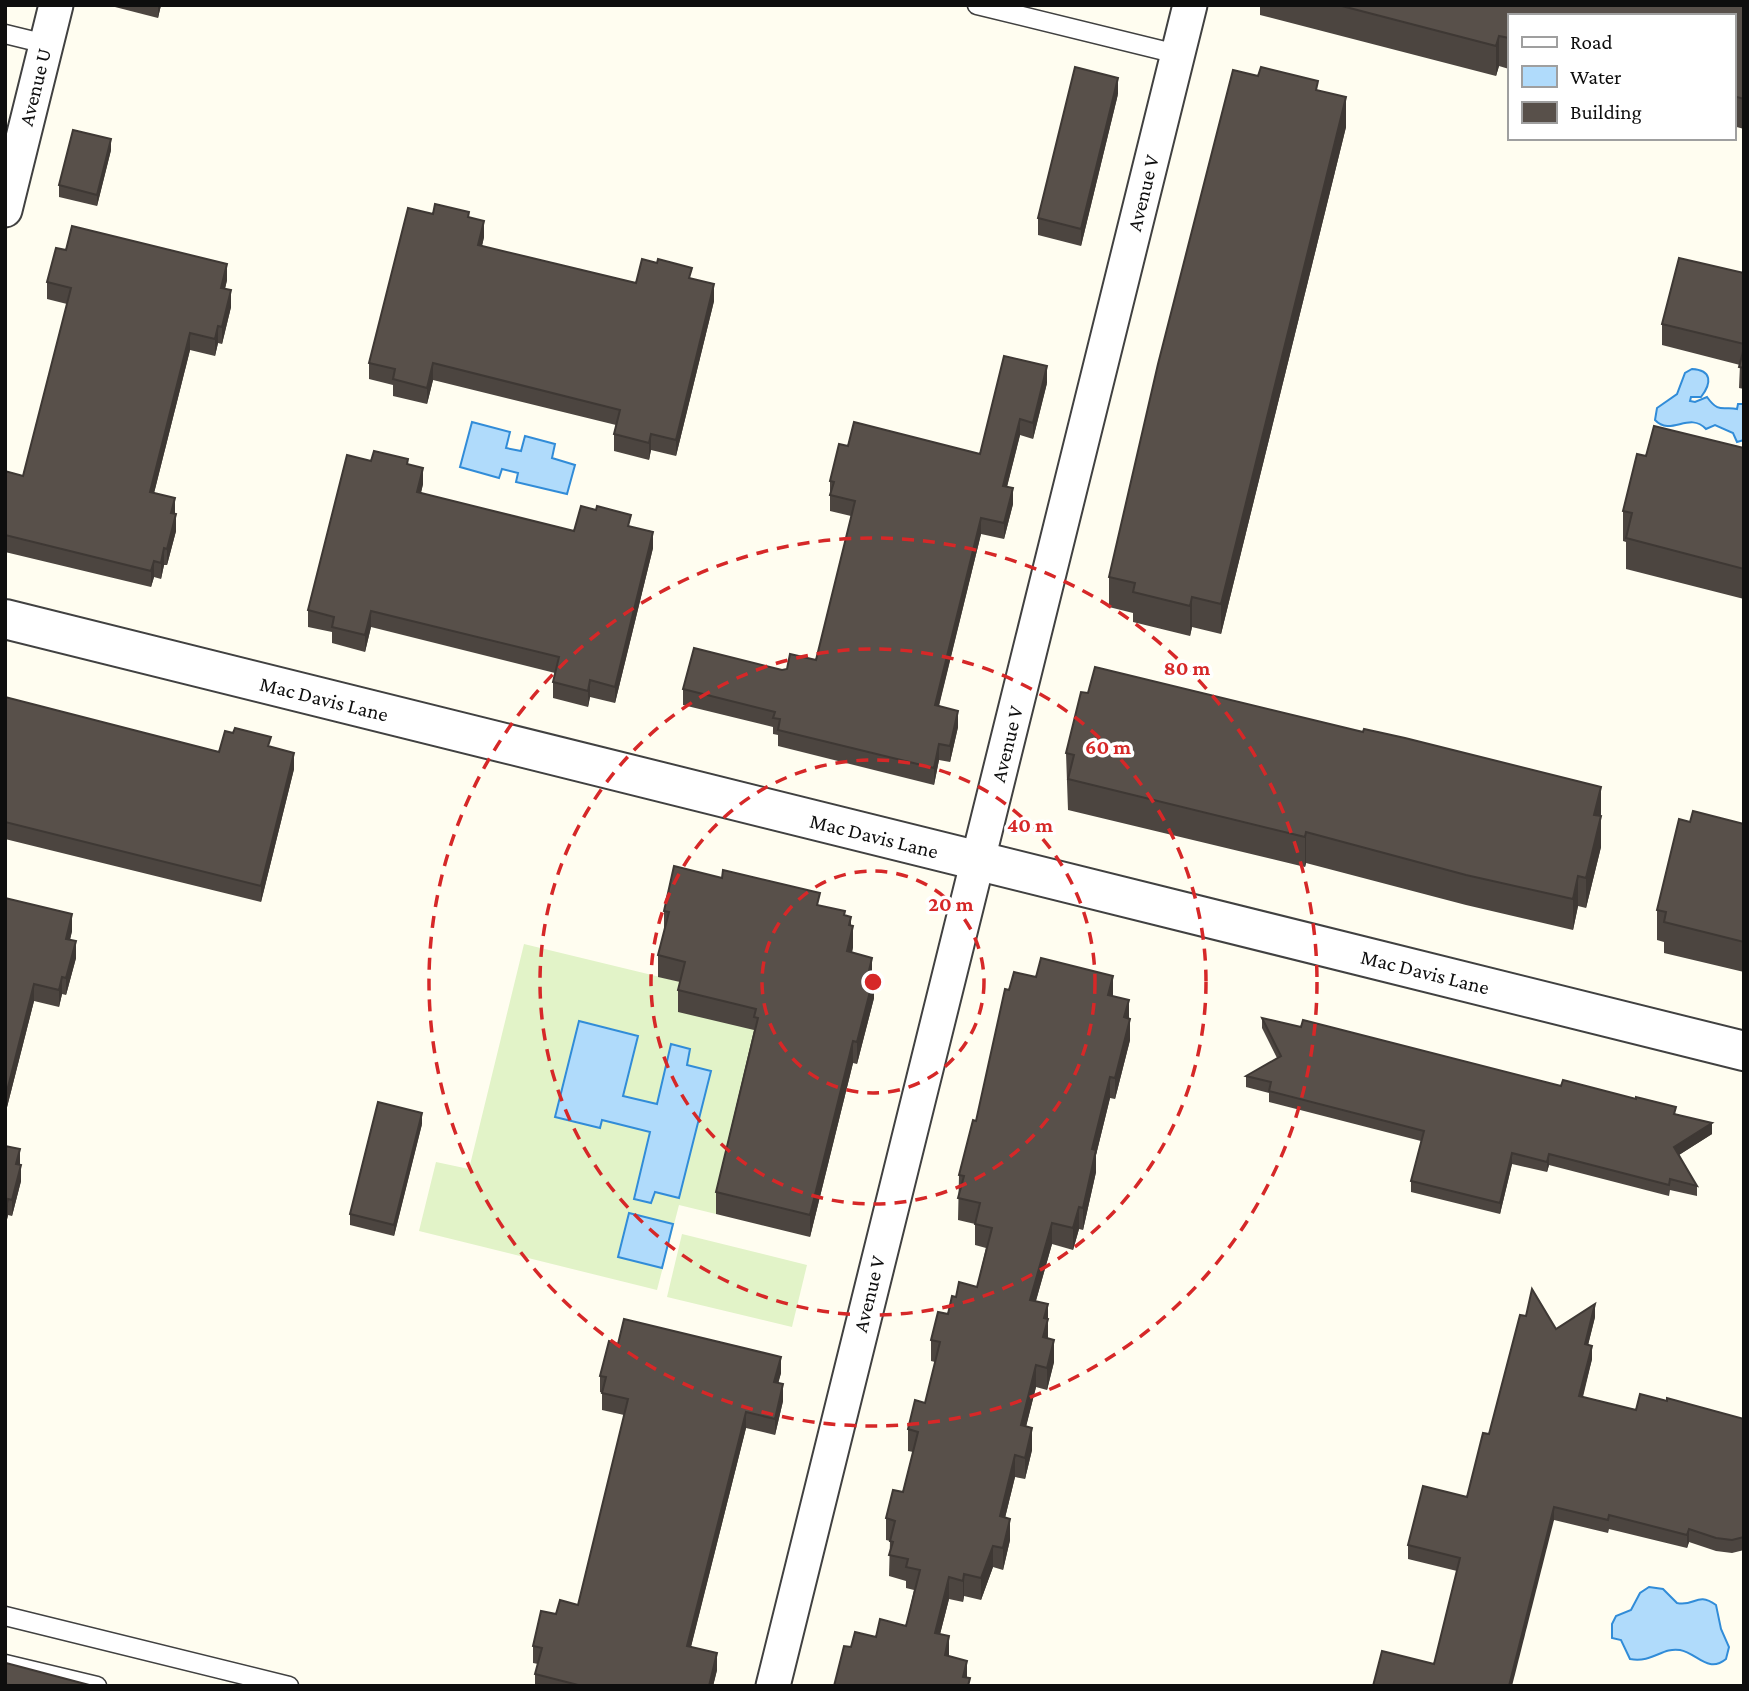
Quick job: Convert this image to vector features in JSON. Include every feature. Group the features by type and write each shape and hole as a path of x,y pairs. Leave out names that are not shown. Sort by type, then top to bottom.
{"street":[{"name":"Avenue U","path":"5,210 56,5"},
{"name":"Avenue V","path":"773,1686 1189,5"},
{"name":"Mac Davis Lane","path":"5,619 1744,1051"}],"lane":[{"path":"977,5 1177,54"},
{"path":"5,34 46,44"},
{"path":"5,1616 289,1686"},
{"path":"5,1664 97,1686"}],"green space":[{"path":"524,944 685,983 757,1026 756,1047 716,1214 679,1205 657,1290 419,1231 436,1162 469,1169"},
{"path":"682,1234 807,1265 792,1327 667,1297"}],"water":[{"path":"1692,369 1707,375 1708,382 1701,397 1691,397 1690,401 1695,402 1707,397 1715,406 1737,409 1738,404 1743,404 1744,440 1737,442 1733,433 1715,425 1706,429 1693,422 1667,426 1655,420 1657,408 1677,394 1685,373"},
{"path":"472,422 510,432 506,448 521,451 525,436 555,444 552,458 575,465 567,494 516,482 518,473 502,469 499,478 460,467"},
{"path":"579,1021 638,1036 623,1096 657,1104 671,1044 690,1049 687,1065 711,1071 679,1198 655,1192 651,1203 634,1199 650,1132 602,1120 600,1128 555,1117"},
{"path":"629,1213 673,1224 662,1268 618,1257"},
{"path":"1649,1587 1663,1589 1677,1603 1704,1599 1716,1605 1721,1629 1729,1647 1726,1659 1720,1663 1708,1664 1686,1652 1674,1650 1645,1659 1630,1659 1621,1640 1612,1638 1612,1624 1616,1616 1631,1610 1640,1593"}],"building":[{"path":"1338,5 1744,5 1744,99 1735,97 1735,14 1508,14 1508,38 1499,36 1496,46"},
{"path":"1075,67 1118,78 1081,229 1038,218"},
{"path":"1261,67 1318,81 1316,90 1346,97 1221,604 1192,597 1190,606 1133,592 1135,583 1109,577 1158,364 1233,70 1258,76"},
{"path":"73,130 111,139 97,195 59,185"},
{"path":"435,204 469,212 468,217 484,221 478,245 636,283 642,259 657,263 658,259 692,268 689,278 714,284 676,440 651,434 649,443 614,434 620,410 433,363 427,388 393,379 395,369 369,363 408,208 433,214"},
{"path":"72,226 227,264 221,288 231,290 222,327 218,326 215,339 190,333 150,492 175,498 171,513 176,514 161,563 154,561 151,571 5,535 5,471 23,476 71,288 47,282 56,248 66,250"},
{"path":"1679,258 1744,273 1744,344 1662,324"},
{"path":"1744,348 1744,368 1739,367"},
{"path":"1004,356 1047,366 1033,423 1020,419 1003,486 1013,488 1004,523 981,518 935,705 958,711 950,746 939,744 934,768 778,730 780,719 773,718 775,712 683,689 694,648 782,670 787,669 790,654 816,660 855,501 830,495 834,482 830,481 839,444 848,446 854,422 980,454"},
{"path":"1654,426 1744,448 1744,569 1626,538 1632,513 1623,511 1637,454 1646,456"},
{"path":"374,451 408,459 407,464 423,468 417,492 574,531 581,506 596,510 597,506 631,515 628,526 653,532 615,687 590,680 588,691 553,682 559,657 371,611 365,635 332,627 334,617 308,610 347,455 371,461"},
{"path":"1095,667 1363,732 1364,729 1405,738 1601,787 1594,815 1601,816 1586,878 1578,876 1573,899 1466,875 1306,832 1305,837 1068,779 1074,755 1066,753 1081,692 1088,693"},
{"path":"5,697 219,752 225,731 233,733 235,728 271,737 268,746 294,753 261,886 5,822"},
{"path":"1693,811 1744,824 1744,942 1664,922 1666,912 1657,910 1679,819 1690,822"},
{"path":"674,866 722,878 723,870 820,893 817,905 845,911 844,915 851,917 849,925 853,926 847,951 872,958 868,975 874,976 857,1042 853,1041 810,1215 716,1192 758,1018 754,1017 756,1009 678,990 685,962 658,955 669,912 664,911"},
{"path":"5,898 72,914 66,939 76,941 66,978 62,977 59,990 34,984 5,1099"},
{"path":"1041,958 1113,976 1108,995 1129,1000 1124,1017 1130,1019 1115,1078 1110,1077 1092,1149 1096,1150 1083,1208 1079,1207 1073,1228 1052,1223 1030,1300 1048,1304 1044,1318 1048,1319 1043,1337 1054,1340 1047,1368 1036,1365 1021,1425 1032,1428 1025,1458 1015,1455 1000,1516 1010,1519 1003,1548 993,1546 981,1578 964,1574 963,1581 949,1577 935,1633 949,1636 945,1655 967,1661 963,1677 970,1678 968,1686 834,1686 844,1646 851,1647 855,1632 876,1637 880,1619 906,1626 920,1570 906,1567 908,1559 889,1555 895,1521 886,1518 893,1490 903,1492 918,1432 908,1429 915,1400 925,1403 940,1342 931,1340 938,1312 948,1314 959,1282 977,1287 992,1228 975,1224 980,1203 958,1198 964,1176 959,1175 973,1120 976,1121 1005,989 1009,990 1014,972 1036,977"},
{"path":"1262,1018 1301,1027 1303,1020 1561,1086 1563,1080 1676,1107 1674,1114 1712,1123 1674,1147 1697,1186 1670,1179 1669,1185 1549,1154 1547,1162 1512,1153 1500,1203 1411,1181 1424,1131 1269,1091 1271,1082 1246,1076 1281,1056"},
{"path":"378,1102 422,1113 394,1225 350,1214"},
{"path":"5,1146 20,1149 16,1164 21,1165 12,1200 8,1199 5,1211"},
{"path":"1532,1289 1556,1329 1595,1304 1585,1344 1592,1346 1579,1396 1636,1410 1640,1394 1667,1401 1667,1398 1744,1419 1744,1537 1732,1540 1716,1538 1689,1529 1687,1535 1609,1515 1608,1520 1554,1507 1509,1686 1373,1686 1382,1651 1434,1664 1460,1558 1408,1545 1423,1486 1467,1497 1483,1433 1489,1434 1520,1315 1526,1316"},
{"path":"624,1319 781,1357 774,1382 783,1384 775,1419 746,1412 687,1646 717,1653 709,1686 582,1686 535,1674 542,1648 533,1646 541,1611 556,1614 560,1600 578,1605 628,1399 602,1393 606,1377 600,1376 609,1341 618,1344"},
{"path":"6,1663 93,1686 5,1686"}]}
